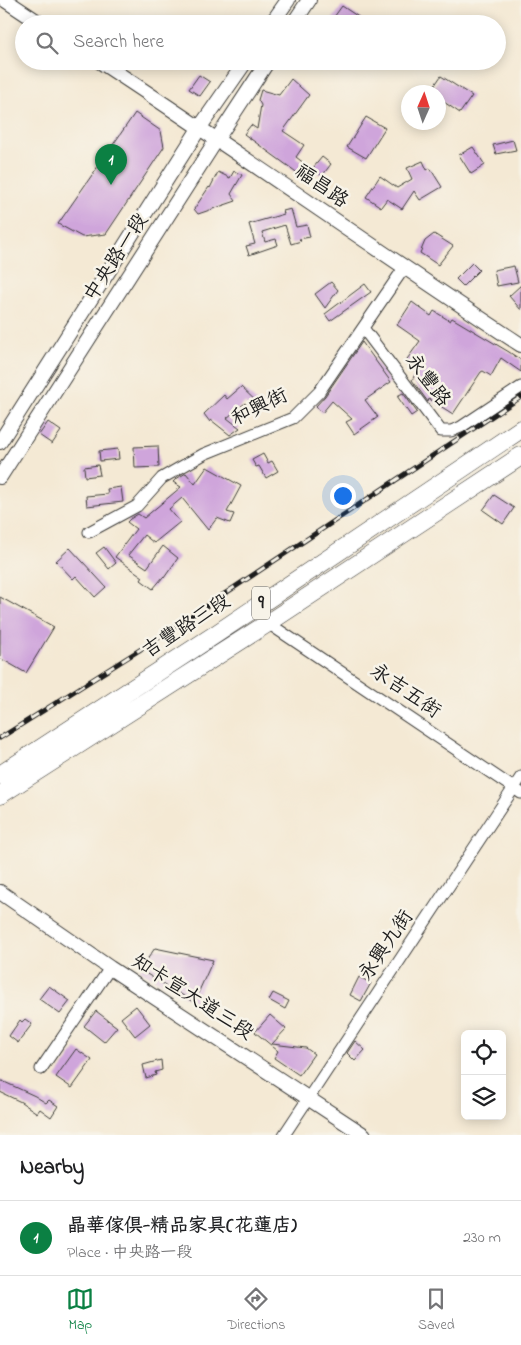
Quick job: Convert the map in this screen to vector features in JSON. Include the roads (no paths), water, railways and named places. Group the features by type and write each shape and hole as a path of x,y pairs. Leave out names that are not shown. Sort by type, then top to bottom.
{"main road":[{"name":"吉豐路三段","path":"0,775 208,640 521,429"},
{"name":"吉豐路三段","path":"0,795 268,623 521,456"}],"street":[{"path":"4,0 27,15"},
{"path":"277,15 288,0"},
{"path":"299,15 309,0"},
{"name":"福昌路","path":"113,70 217,138 404,268 521,345"},
{"name":"中央路一段","path":"0,442 200,127 240,70"},
{"name":"中央路一段","path":"0,477 262,70"},
{"name":"和興街","path":"88,532 137,506 162,478 204,454 294,418 319,392 404,268"},
{"name":"永豐路","path":"363,328 441,431 451,431 461,427 521,387"},
{"path":"0,442 16,452"},
{"name":"永吉五街","path":"268,623 517,790"},
{"name":"永興九街","path":"284,1135 517,790 521,777"},
{"name":"知卡宣大道三段","path":"0,892 110,968 364,1135"},
{"path":"41,1070 110,968"}],"railway":[{"path":"0,738 149,644 521,397"}],"place":[{"name":"晶華傢俱-精品家具(花蓮店)","path":"111,185"}]}
